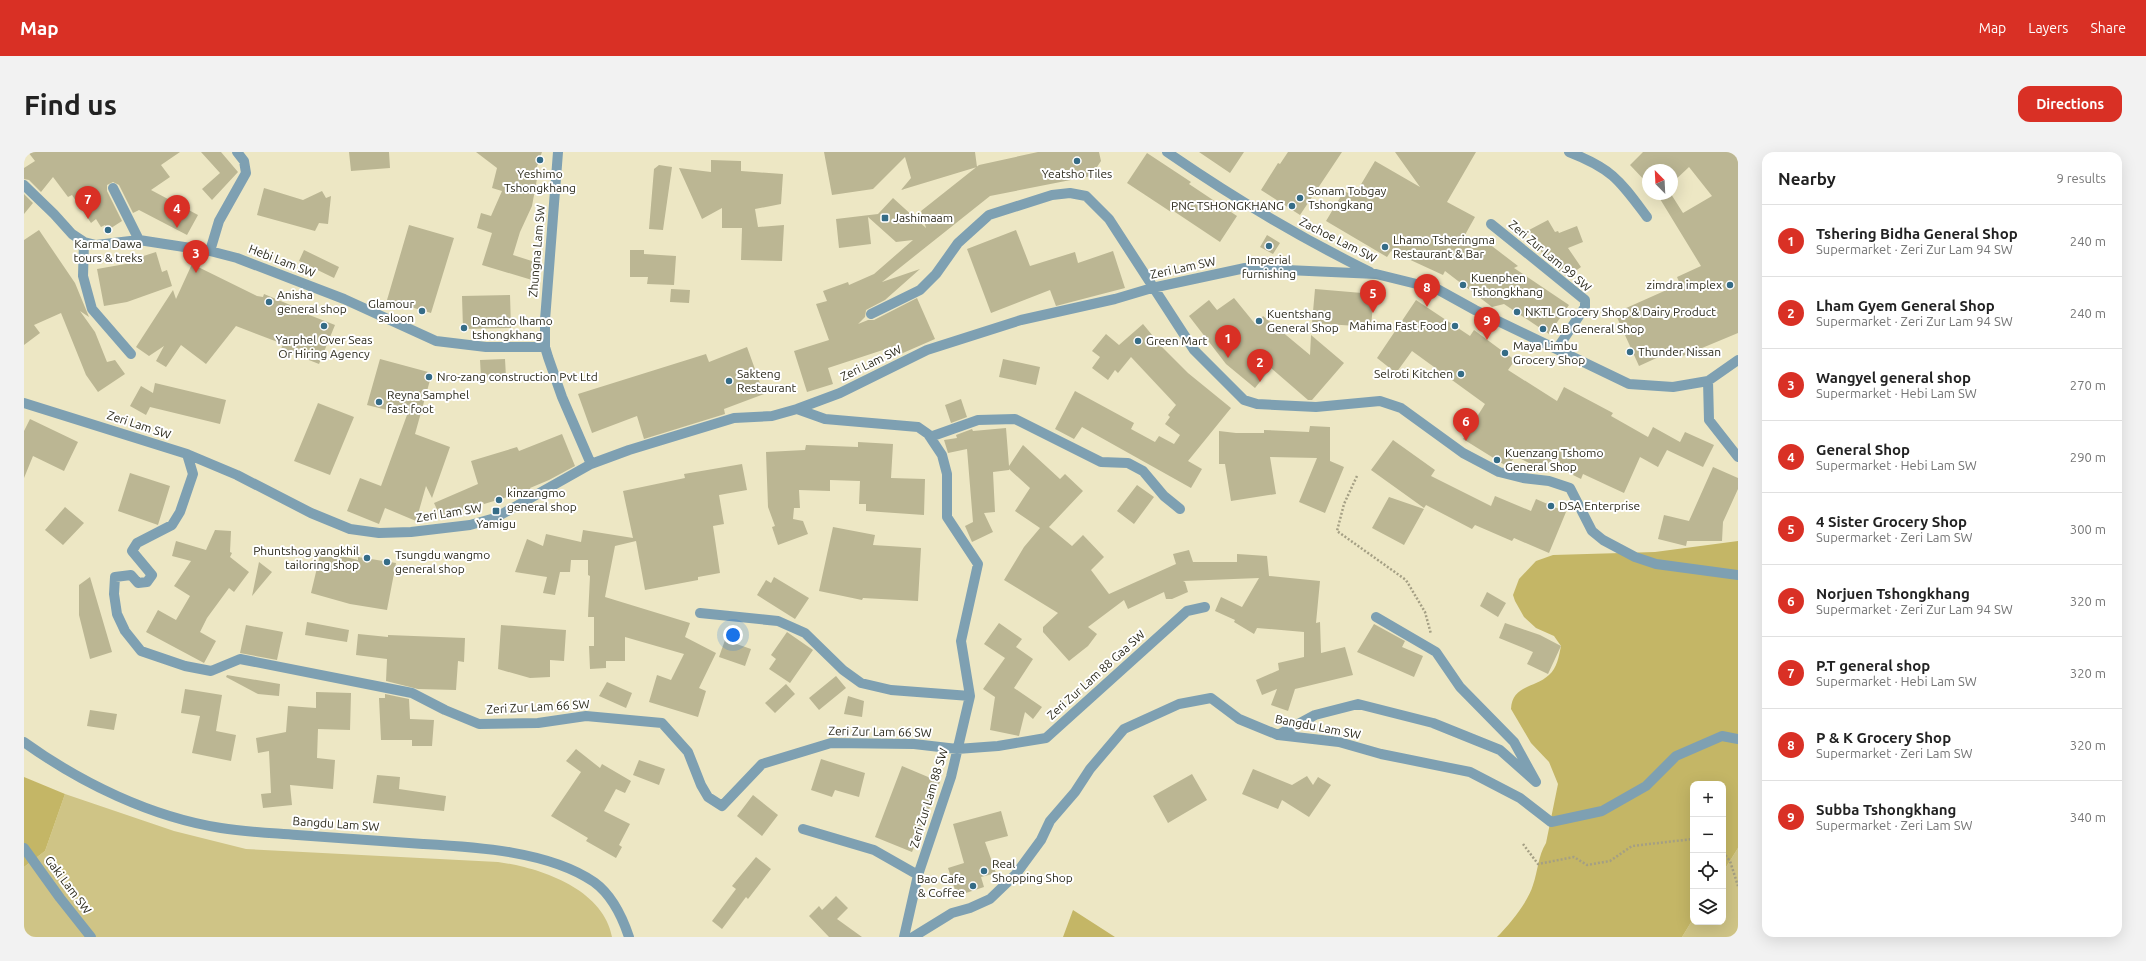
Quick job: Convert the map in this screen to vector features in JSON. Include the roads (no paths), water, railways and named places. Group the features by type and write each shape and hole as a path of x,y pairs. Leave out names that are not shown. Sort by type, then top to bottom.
{"street":[{"path":"210,251 219,221 246,173 244,161 237,152"},
{"name":"Zhungna Lam SW","path":"558,152 545,320 545,347 562,397 591,464"},
{"name":"Zachoe Lam SW","path":"1167,152 1207,180 1315,245 1376,274"},
{"path":"1569,152 1595,162 1610,172 1623,185 1648,217"},
{"path":"24,185 72,234 84,242 83,276 92,309 131,354"},
{"path":"113,188 139,240"},
{"path":"871,314 920,290 936,274 958,243 989,215 1052,195 1070,193 1086,196 1109,219 1152,288 1194,350 1244,400 1257,404 1316,407 1380,401 1387,403 1401,408 1463,453 1500,472 1523,478 1549,481 1570,488 1592,531 1603,540 1635,557 1656,564 1738,575"},
{"name":"Zeri Zur Lam 99 SW","path":"1492,224 1585,300 1585,307 1557,349"},
{"name":"Hebi Lam SW","path":"84,242 96,245 139,240 210,251 237,258 344,299 436,341 486,347 545,347"},
{"name":"Zeri Lam SW","path":"24,402 187,454 237,475 311,513 350,529 379,533 411,532 470,526 495,518 591,464 679,434 734,418 772,416 797,409 840,393 927,350 1021,320 1116,299 1152,288 1245,268 1376,274 1437,289 1474,310 1629,384 1673,387 1708,381 1738,360"},
{"path":"1708,381 1709,420 1738,457"},
{"name":"Zeri Zur Lam 88 SW","path":"797,409 825,419 918,427 930,437 942,454 947,474 947,517 978,564 961,641 970,696 951,777 918,875 904,937"},
{"path":"930,437 978,420 1015,419 1101,462 1128,463 1143,471 1164,496 1180,509"},
{"name":"Zeri Zur Lam 66 SW","path":"187,454 193,474 180,512 172,525 137,542 132,551 152,575 147,582 138,583 131,576 115,577 114,594 117,614 125,631 141,651 185,666 211,671 240,659 412,693 445,710 479,724 538,723 586,716 662,723 688,752 701,785 708,797 722,806 762,764 831,743 914,744 957,749 998,746"},
{"name":"Zeri Zur Lam 88 Gaa SW","path":"998,746 1046,738 1187,611 1205,607"},
{"path":"700,613 778,620 805,633 843,670 862,683 891,690 970,696"},
{"path":"1278,736 1315,715 1358,704 1434,723 1500,750 1536,782 1514,742 1460,688 1436,652 1376,617"},
{"name":"Bangdu Lam SW","path":"913,937 952,913 990,899 1016,874 1041,840 1050,821 1075,792 1090,769 1124,729 1179,704 1210,698 1239,719 1278,736 1339,742 1381,754 1470,772 1520,798 1551,822 1602,811 1646,786 1676,756 1722,736 1738,739"},
{"name":"Bangdu Lam SW","path":"24,742 64,768 104,790 159,812 198,823 221,828 273,833 467,847 521,855 563,867 594,882 606,892 622,918 629,937"},
{"path":"803,829 874,850 918,875"},
{"name":"Gaki Lam SW","path":"24,848 60,898 91,937"}],"place":[{"name":"Yeshimo Tshongkhang","path":"540,160"},
{"name":"Yeatsho Tiles","path":"1077,161"},
{"name":"Sonam Tobgay Tshongkang","path":"1300,198"},
{"name":"PNC TSHONGKHANG","path":"1292,206"},
{"name":"Jashimaam","path":"885,218"},
{"name":"P.T general shop","path":"88,219"},
{"name":"General Shop","path":"177,228"},
{"name":"Karma Dawa tours & treks","path":"108,230"},
{"name":"Imperial furnishing","path":"1269,246"},
{"name":"Lhamo Tsheringma Restaurant & Bar","path":"1385,247"},
{"name":"Wangyel general shop","path":"196,273"},
{"name":"Kuenphen Tshongkhang","path":"1463,285"},
{"name":"zimdra implex","path":"1730,285"},
{"name":"Anisha general shop","path":"269,302"},
{"name":"P & K Grocery Shop","path":"1427,307"},
{"name":"Glamour saloon","path":"422,311"},
{"name":"NKTL Grocery Shop & Dairy Product","path":"1517,312"},
{"name":"4 Sister Grocery Shop","path":"1373,313"},
{"name":"Kuentshang General Shop","path":"1259,321"},
{"name":"Yarphel Over Seas Or Hiring Agency","path":"324,326"},
{"name":"Mahima Fast Food","path":"1455,326"},
{"name":"Damcho lhamo tshongkhang","path":"464,328"},
{"name":"A.B General Shop","path":"1543,329"},
{"name":"Subba Tshongkhang","path":"1487,340"},
{"name":"Green Mart","path":"1138,341"},
{"name":"Thunder Nissan","path":"1630,352"},
{"name":"Maya Limbu Grocery Shop","path":"1505,353"},
{"name":"Tshering Bidha General Shop","path":"1228,358"},
{"name":"Selroti Kitchen","path":"1461,374"},
{"name":"Nro-zang construction Pvt Ltd","path":"429,377"},
{"name":"Sakteng Restaurant","path":"729,381"},
{"name":"Lham Gyem General Shop","path":"1260,382"},
{"name":"Reyna Samphel fast foot","path":"379,402"},
{"name":"Norjuen Tshongkhang","path":"1466,441"},
{"name":"Kuenzang Tshomo General Shop","path":"1497,460"},
{"name":"kinzangmo general shop","path":"499,500"},
{"name":"DSA Enterprise","path":"1551,506"},
{"name":"Yamigu","path":"496,511"},
{"name":"Phuntshog yangkhil tailoring shop","path":"367,558"},
{"name":"Tsungdu wangmo general shop","path":"387,562"},
{"name":"Real Shopping Shop","path":"984,871"},
{"name":"Bao Cafe & Coffee","path":"973,886"}]}
